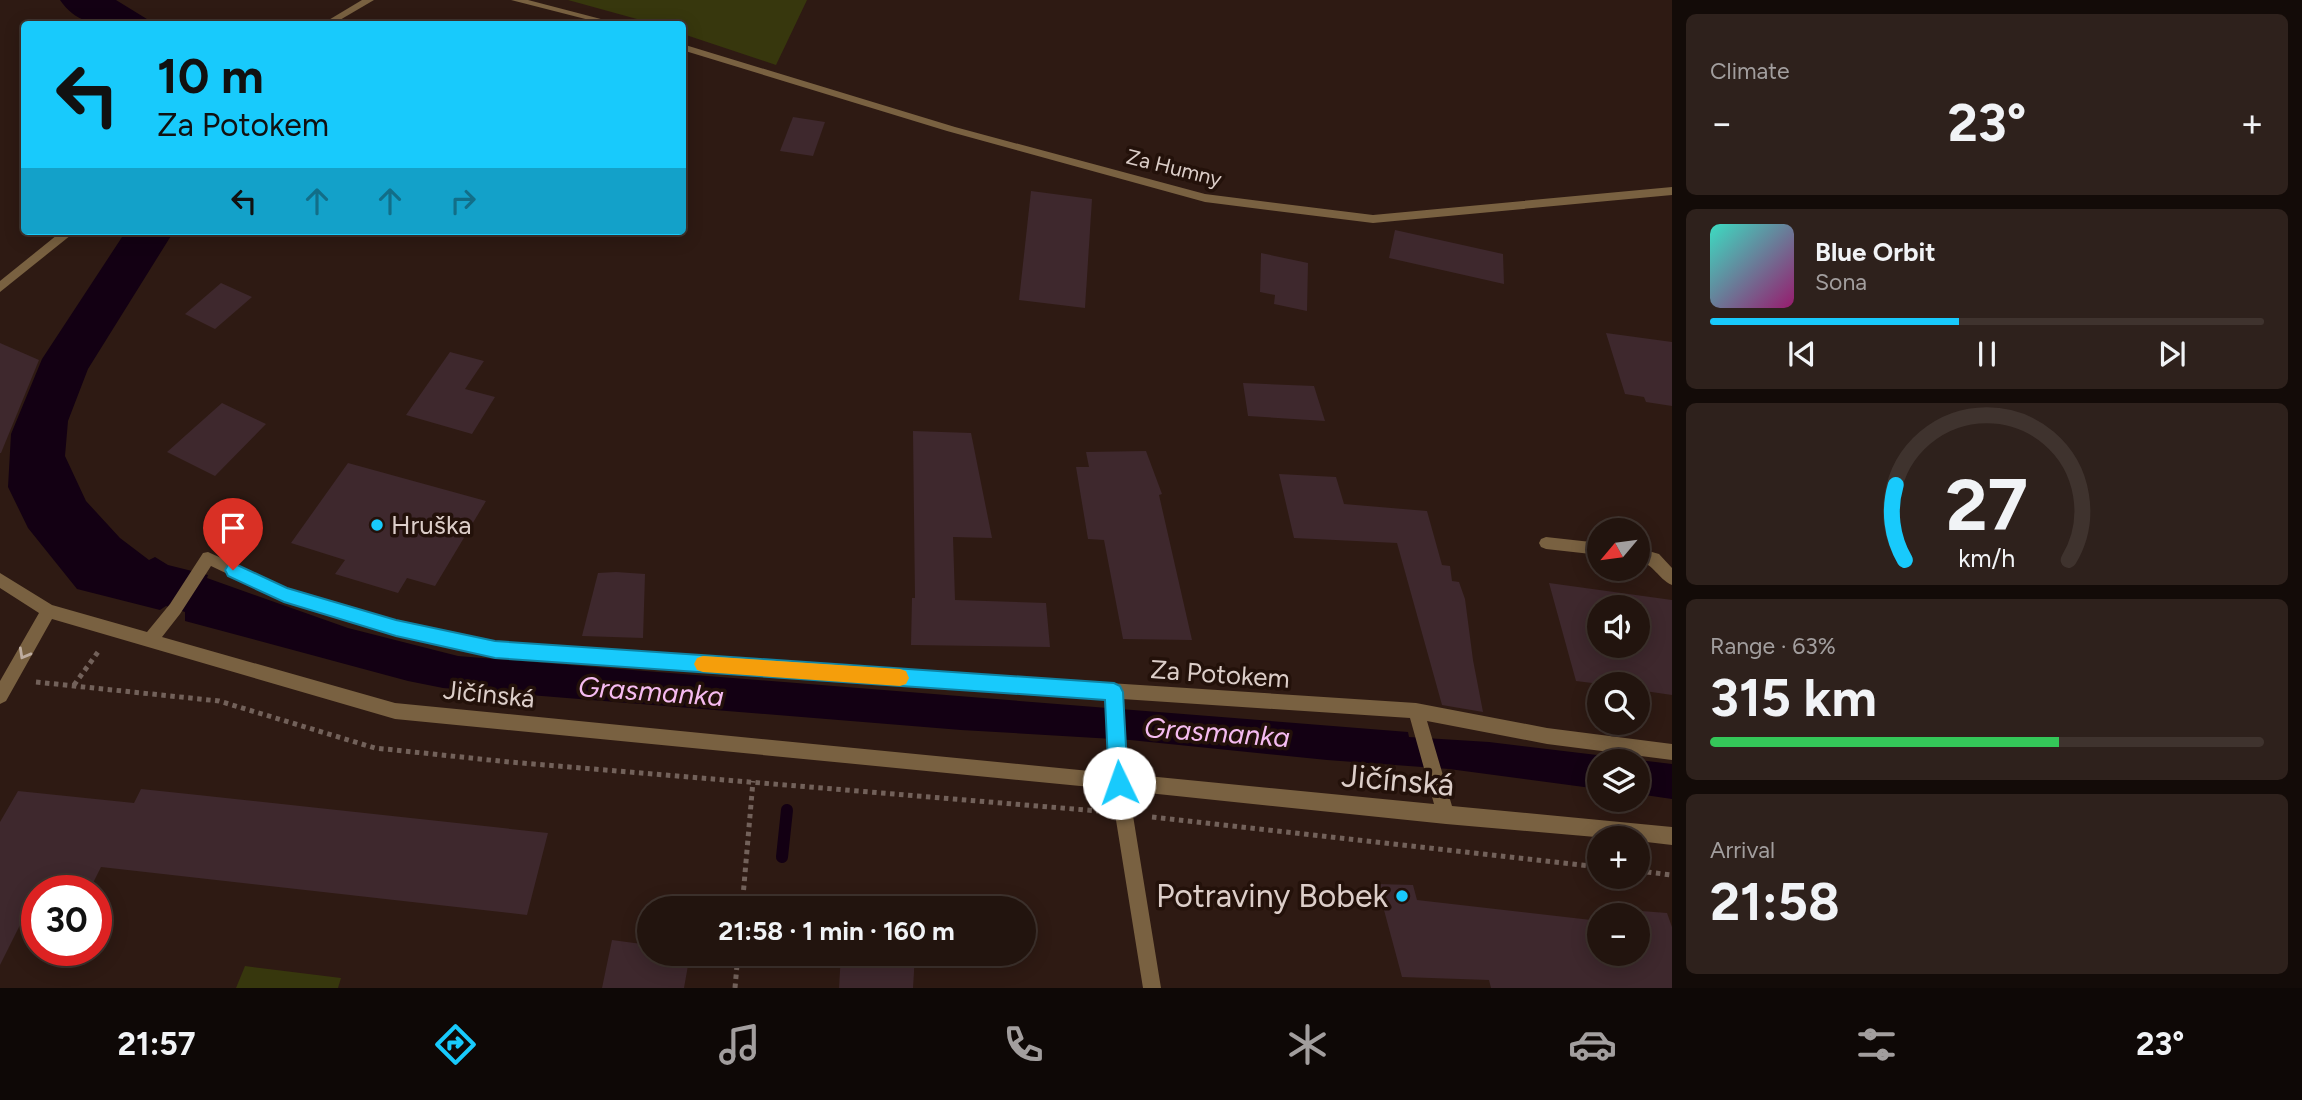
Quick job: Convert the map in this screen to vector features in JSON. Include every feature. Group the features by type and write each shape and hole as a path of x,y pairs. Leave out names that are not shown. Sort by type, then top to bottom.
{"street":[{"path":"332,21 369,0"},
{"path":"516,0 603,21"},
{"name":"Za Humny","path":"686,48 951,129 1205,198 1373,219 1672,191"},
{"path":"0,288 65,235"},
{"path":"1546,543 1587,548"},
{"name":"Za Potokem","path":"150,640 175,609 208,558 284,594 396,628 495,650 1115,700 1416,711 1547,736 1672,752"},
{"path":"1650,558 1672,578"},
{"name":"Jičínská","path":"0,580 48,611 395,711 1672,836"},
{"path":"0,696 48,611"},
{"path":"1115,700 1119,783 1152,988"},
{"path":"1416,711 1446,815"}],"path":[{"path":"10,679 219,701 374,748 509,762 1124,813 1587,866"},
{"path":"743,896 753,781"},
{"path":"1650,872 1672,875"},
{"path":"735,988 737,966"}],"shaded area":[{"path":"568,0 807,0 776,65 686,35 686,21 644,21"},
{"path":"245,966 341,978 338,988 236,988"}],"water":[{"path":"60,0 116,0 150,21 87,21 69,11"},
{"name":"Grasmanka","path":"123,235 172,235 88,369 68,421 65,456 86,501 120,538 149,560 155,557 168,565 208,575 207,578 348,628 458,656 1408,732 1409,737 1489,742 1587,754 1587,787 1449,769 1130,740 961,730 443,688 408,681 185,621 185,612 166,606 160,610 77,589 28,528 8,487 11,434 42,359"},
{"path":"1650,761 1672,764 1672,799 1650,796"}],"building":[{"path":"793,117 825,122 813,156 780,151"},
{"path":"1031,191 1092,199 1085,308 1019,300"},
{"path":"1395,230 1503,254 1504,284 1389,258"},
{"path":"1261,253 1308,263 1307,311 1274,304 1275,295 1260,292"},
{"path":"221,283 252,297 215,329 185,314"},
{"path":"1606,333 1672,342 1672,406 1646,402 1644,397 1625,394"},
{"path":"0,343 39,360 1,453 0,453"},
{"path":"450,352 484,361 465,389 495,397 472,434 406,415"},
{"path":"1243,383 1314,386 1325,421 1248,416"},
{"path":"222,403 266,424 215,476 167,452"},
{"path":"913,431 971,433 992,538 953,537 955,600 1046,603 1050,647 911,645 912,598 915,598"},
{"path":"1146,451 1162,494 1159,495 1192,640 1123,639 1104,540 1088,539 1076,467 1089,467 1086,452"},
{"path":"348,463 486,501 435,586 407,578 398,593 335,574 345,560 291,543"},
{"path":"1279,474 1336,477 1344,504 1427,511 1442,565 1450,566 1452,581 1459,582 1465,599 1483,712 1442,705 1397,543 1294,538"},
{"path":"598,573 645,574 643,638 582,636"},
{"path":"1549,583 1636,595 1587,595 1587,658 1650,658 1650,597 1672,600 1672,695 1650,692 1650,672 1587,672 1587,682 1576,681"},
{"path":"141,789 548,833 527,915 101,867 97,875 21,875 21,923 0,965 0,822 18,791 134,803"},
{"path":"1377,884 1413,885 1417,900 1587,920 1587,966 1650,966 1650,912 1667,913 1672,927 1672,988 1491,988 1489,980 1402,977"},
{"path":"612,940 637,943 637,966 688,966 684,988 602,988"},
{"path":"840,966 914,966 913,988 839,988"}],"waterway":[{"path":"782,857 787,810"}],"slow traffic":[{"path":"703,664 900,678"}],"place":[{"name":"Hruška","path":"377,525"},
{"name":"Potraviny Bobek","path":"1402,896"}],"route":[{"path":"233,570 284,594 396,628 495,650 1114,692 1119,783"}]}
